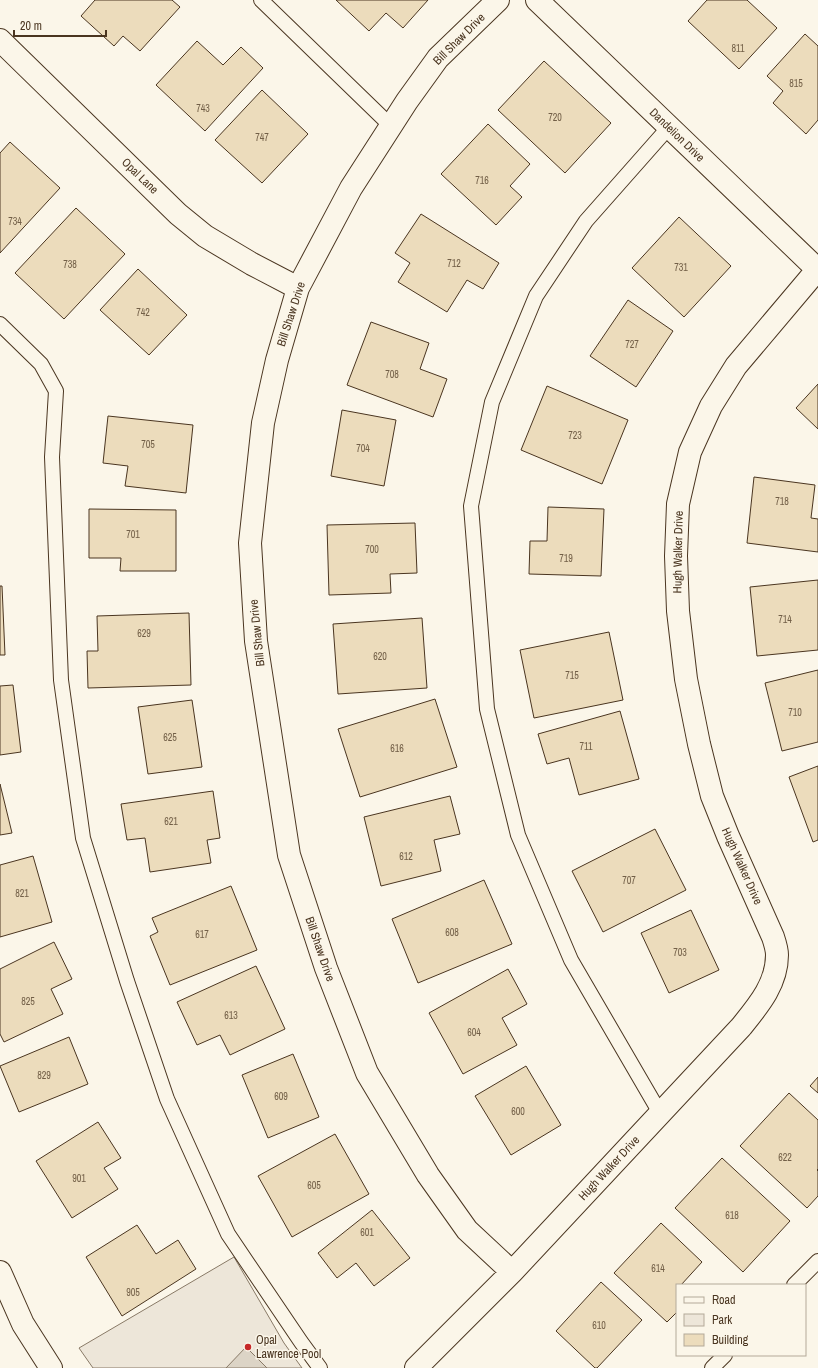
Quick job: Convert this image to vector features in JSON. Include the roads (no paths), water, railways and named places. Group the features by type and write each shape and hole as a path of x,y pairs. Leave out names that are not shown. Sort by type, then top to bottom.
{"street":[{"name":"Bill Shaw Drive","path":"498,0 438,58 407,100 351,188 298,288 277,360 263,424 250,543 256,641 289,855 326,968 367,1073 428,1175 467,1230 512,1272"},
{"name":"Dandelion Drive","path":"537,0 818,270"},
{"name":"Opal Lane","path":"0,40 178,214 205,236 252,264 298,288"},
{"name":"Hugh Walker Drive","path":"416,1368 512,1272 741,1027 762,1001 775,974 777,954 773,937 712,796 699,744 686,679 678,611 676,556 678,504 690,452 711,406 736,366 818,270"},
{"path":"0,1272 23,1324 51,1368"}],"lane":[{"path":"261,0 391,126"},
{"path":"660,1113 571,960 518,835 487,709 471,506 492,402 536,296 586,221 669,127"},
{"path":"0,324 42,364 56,391 52,457 61,680 83,838 127,981 167,1099 228,1234 320,1368"},
{"path":"795,1284 818,1261"},
{"path":"712,1368 724,1356"}],"place":[{"name":"Opal Lawrence Pool","path":"248,1347"}]}
